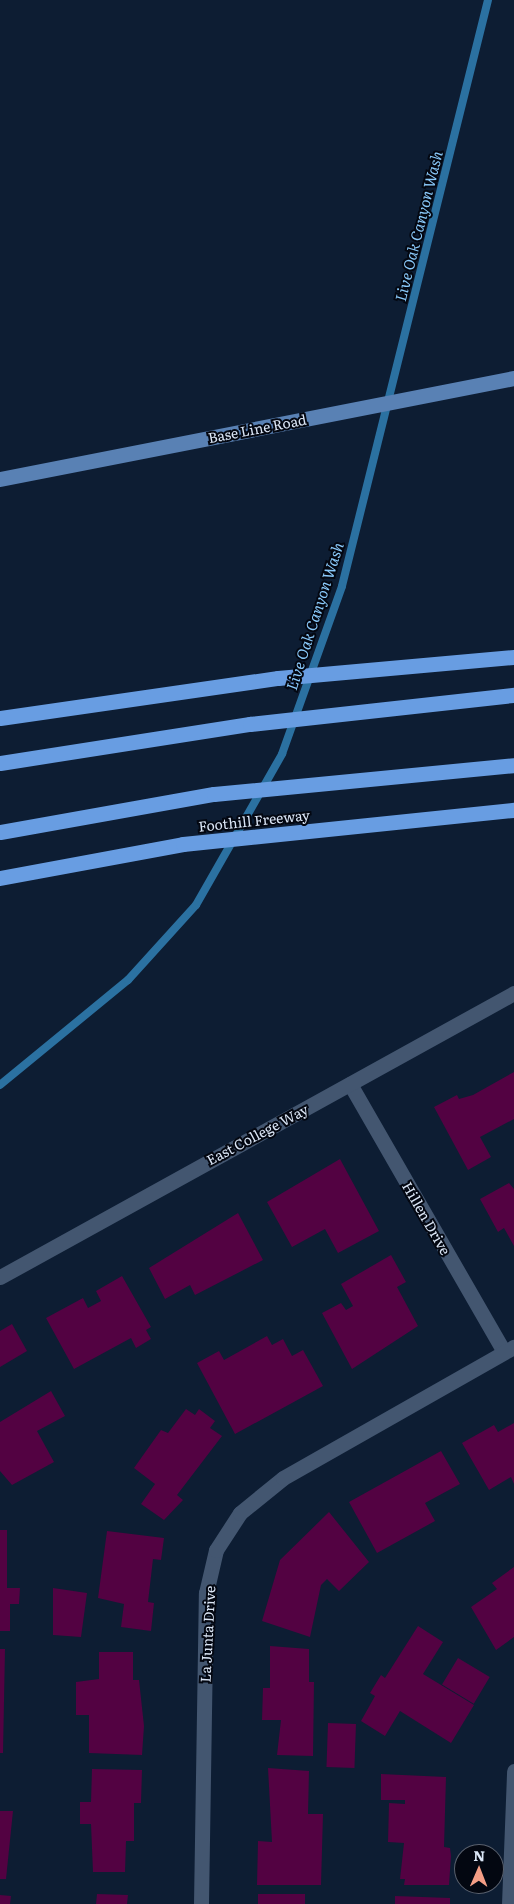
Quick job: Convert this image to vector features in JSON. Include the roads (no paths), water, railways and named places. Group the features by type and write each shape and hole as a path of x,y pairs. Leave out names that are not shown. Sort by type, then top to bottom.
{"highway":[{"path":"0,718 278,678 514,657"},
{"path":"0,763 250,724 514,696"},
{"path":"0,832 214,794 514,765"},
{"name":"Foothill Freeway","path":"0,878 183,844 514,810"}],"main road":[{"name":"Base Line Road","path":"0,479 513,378"}],"street":[{"name":"East College Way","path":"0,1277 514,992"},
{"name":"Hillen Drive","path":"350,1084 509,1350"},
{"name":"La Junta Drive","path":"201,1904 206,1593 216,1550 240,1513 282,1478 509,1350"},
{"path":"508,1904 514,1771"}],"waterway":[{"name":"Live Oak Canyon Wash","path":"0,1085 128,980 196,905 282,754 342,586 488,0"}]}
